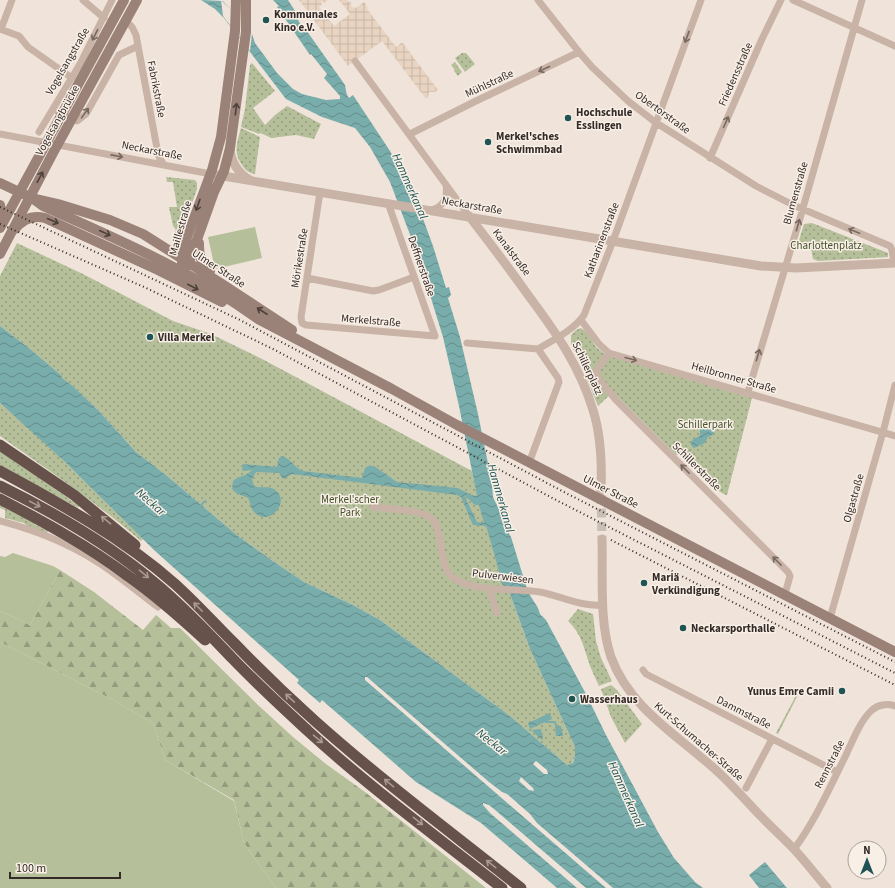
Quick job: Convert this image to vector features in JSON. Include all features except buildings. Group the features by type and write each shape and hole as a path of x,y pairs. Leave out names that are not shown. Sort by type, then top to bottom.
{"highway":[{"path":"0,445 74,495 102,516 158,565 264,673 322,727 396,789 521,888"},
{"path":"0,471 109,534 143,558 175,584"},
{"path":"0,486 45,509 82,531 140,571 182,607 279,704 311,733 371,784 502,888"},
{"path":"0,499 66,535 127,575 189,625 242,677 279,704"}],"main road":[{"name":"Vogelsangbrücke","path":"0,254 49,160 100,56 124,0"},
{"name":"Vogelsangbrücke","path":"0,227 100,56 137,0"},
{"path":"232,0 236,13"},
{"name":"Maillestraße","path":"182,271 185,260 187,237 210,174 221,137 235,32 236,0"},
{"name":"Maillestraße","path":"246,0 247,14"},
{"name":"Maillestraße","path":"185,260 200,233 214,192 222,176 230,148 250,0"},
{"name":"Ulmer Straße","path":"0,183 32,198 58,204 110,220 152,238 163,248 185,260 222,284 306,340 317,350"},
{"name":"Ulmer Straße","path":"32,198 42,206 119,240 182,271 243,307 258,319 457,426 895,652"},
{"path":"0,205 2,215 0,227"},
{"path":"9,237 25,220 32,217 41,217 158,270 258,319"},
{"path":"200,233 199,248 201,260 205,267 219,278 222,284"},
{"path":"152,238 167,245 174,246 179,245 187,237"}],"street":[{"path":"12,0 0,29 21,38 26,46 72,78"},
{"path":"83,0 104,18"},
{"name":"Vogelsangstraße","path":"39,132 72,78 112,0"},
{"name":"Obertorstraße","path":"538,0 579,52 601,76 628,101 655,122 756,186 802,210 890,246 895,263"},
{"name":"Katharinenstraße","path":"581,320 613,241 655,122 701,0"},
{"name":"Friedensstraße","path":"710,158 762,39 781,0"},
{"path":"793,0 895,46"},
{"name":"Blumenstraße","path":"748,392 862,0"},
{"name":"Fabrikstraße","path":"125,20 134,31 159,157 164,165"},
{"path":"52,109 75,121 79,120 86,114 119,55 138,46"},
{"name":"Mühlstraße","path":"410,134 579,52"},
{"name":"Kanalstraße","path":"355,61 559,336"},
{"name":"Neckarstraße","path":"0,134 254,182 469,216 761,266 785,268 895,263"},
{"path":"230,148 232,158 236,166 242,174 254,182"},
{"path":"426,210 440,206 446,200 447,190 445,183"},
{"name":"Mörikestraße","path":"306,325 302,323 301,319 320,192"},
{"name":"Deffnerstraße","path":"390,204 435,336"},
{"path":"307,278 373,291 414,277"},
{"path":"467,343 538,349 581,320"},
{"name":"Heilbronner Straße","path":"581,320 599,344 609,353 748,392 895,436"},
{"name":"Merkelstraße","path":"306,325 435,336"},
{"name":"Schillerplatz","path":"559,336 581,378 593,411 598,441 601,491"},
{"path":"530,463 559,382 558,378 538,349"},
{"name":"Schillerstraße","path":"609,353 596,371 598,378 616,400 788,572 790,576 785,594"},
{"name":"Olgastraße","path":"830,618 895,385"},
{"name":"Pulverwiesen","path":"373,507 418,513 428,516 436,525 445,566 449,574 464,582 489,588 534,591 591,606 603,605"},
{"path":"0,521 43,535 83,554 111,572 158,608"},
{"name":"Kurt-Schumacher-Straße","path":"602,539 603,605 605,627 611,657 619,672 634,695 656,720 737,789 752,807 794,849 827,888"},
{"path":"489,588 497,613"},
{"name":"Dammstraße","path":"643,670 646,674 837,772"},
{"name":"Rennstraße","path":"794,849 801,839 863,721 872,711 883,704 895,706"},
{"path":"746,788 772,739"}],"green space":[{"path":"462,53 466,53 475,64 465,72 455,58"},
{"path":"455,62 462,72 458,76 451,65"},
{"path":"252,63 275,91 253,108 265,125 287,106 321,124 314,139 296,135 271,138 261,133 259,134 241,127 245,109 250,65"},
{"path":"241,128 260,137 255,174 244,168 237,156 237,143"},
{"path":"166,177 195,180 197,183 197,189 180,237 175,233 176,230 173,226 169,207 177,207 173,182 167,182"},
{"name":"Charlottenplatz","path":"812,223 888,253 888,257 818,261 813,259 811,248 797,247 804,224"},
{"path":"255,227 262,258 215,269 208,237"},
{"name":"Merkel'scher Park","path":"17,243 83,274 173,321 211,334 264,360 472,471 501,577 509,591 530,649 575,747 575,756 572,764 567,765 510,716 380,620 353,605 304,582 238,536 166,475 136,452 98,410 74,387 61,378 61,375 29,348 0,326 0,276"},
{"name":"Schillerpark","path":"581,328 587,332 596,347 606,355 752,398 727,495 712,487 680,454 676,455 613,392 598,406 571,344 571,335 576,330"},
{"path":"0,403 46,443 143,539 141,541 90,500 0,436"},
{"path":"0,449 79,506 78,508 0,466"},
{"path":"0,504 35,522 34,524 48,531 47,533 28,527 24,523 5,518 5,510 0,508"},
{"path":"13,553 53,566 60,570 30,625 0,611 0,556 5,557"},
{"path":"60,570 94,592 143,630 156,615 171,628 180,628 258,705 293,737 486,888 276,888 244,843 234,800 165,760 153,723 115,701 0,642 0,611 30,625"},
{"path":"578,609 593,614 596,641 601,658 612,681 599,686 590,666 580,636 568,621"},
{"path":"0,642 115,701 153,723 165,760 234,801 244,843 276,888 0,888"},
{"path":"611,685 617,690 642,724 625,743 611,717 601,689"},
{"path":"800,688 801,689 778,734 776,733"}],"shaded area":[{"path":"299,0 328,0 324,3 323,1 321,2 322,5 319,7 334,26 350,14 339,0 350,1 353,8 356,8 364,2 368,8 367,9 396,47 402,42 438,90 435,92 429,92 426,99 382,41 348,66"}],"water":[{"path":"201,0 223,1 252,34 255,43 277,73 293,89 302,94 326,100 340,99 340,96 324,78 327,74 311,54 310,55 277,7 279,6 273,0 288,0 299,17 297,18 302,27 304,27 345,85 349,98 353,95 390,151 415,197 433,246 446,288 449,287 451,295 448,298 460,337 478,414 492,483 493,497 504,520 505,527 511,537 528,592 540,614 546,620 658,832 674,858 695,882 703,888 613,888 537,823 530,814 507,794 489,782 367,677 365,677 365,680 606,888 586,888 494,809 483,803 490,813 577,888 557,888 481,823 416,782 322,700 320,703 297,683 299,680 154,550 64,461 0,403 0,326 29,348 74,387 98,410 136,452 166,475 238,536 304,582 353,605 380,620 510,716 567,765 573,763 575,747 530,649 509,591 502,584 486,526 473,525 461,497 457,495 292,474 283,479 279,473 256,472 252,479 254,486 268,487 275,490 280,495 280,506 276,512 266,517 260,516 254,512 248,498 236,493 232,489 233,481 252,470 242,471 243,464 276,467 279,458 282,456 303,471 362,478 365,468 368,466 374,466 397,482 458,488 471,495 477,496 459,406 443,337 417,253 390,182 370,147 355,128 322,117 286,99 224,18 215,9","holes":["464,495 475,505 479,505 484,523 477,522","536,761 547,770 548,774 544,774 533,764","521,777 533,788 534,791 529,790 519,781"]},
{"path":"704,424 711,427 714,434 708,437 705,443 694,448 691,445 692,441 700,436 700,428"},
{"path":"550,713 552,719 530,729 528,723"},
{"path":"561,726 563,736 556,736 555,727"},
{"path":"541,729 543,739 542,740 531,730"},
{"path":"765,862 787,888 759,888 749,875"}],"pier":[{"path":"221,0 242,20 251,32 250,51 223,16"}],"waterway":[{"path":"199,507 205,501"},
{"path":"544,720 546,722 555,722 557,728"}],"tunnel":[{"path":"601,495 602,539"}],"railway":[{"path":"0,207 240,320 564,492 895,662"},
{"path":"0,224 144,287 273,349 558,501 895,673"},
{"path":"611,540 895,685"}],"place":[{"name":"Kommunales Kino e.V.","path":"266,20"},
{"name":"Hochschule Esslingen","path":"568,118"},
{"name":"Merkel'sches Schwimmbad","path":"488,142"},
{"name":"Villa Merkel","path":"150,337"},
{"name":"Mariä Verkündigung","path":"644,583"},
{"name":"Neckarsporthalle","path":"683,628"},
{"name":"Yunus Emre Camii","path":"842,691"},
{"name":"Wasserhaus","path":"572,699"}],"water label":[{"name":"Hammerkanal","path":"410,186"},
{"name":"Hammerkanal","path":"501,498"},
{"name":"Neckar","path":"151,502"},
{"name":"Neckar","path":"492,742"},
{"name":"Hammerkanal","path":"626,794"}]}
